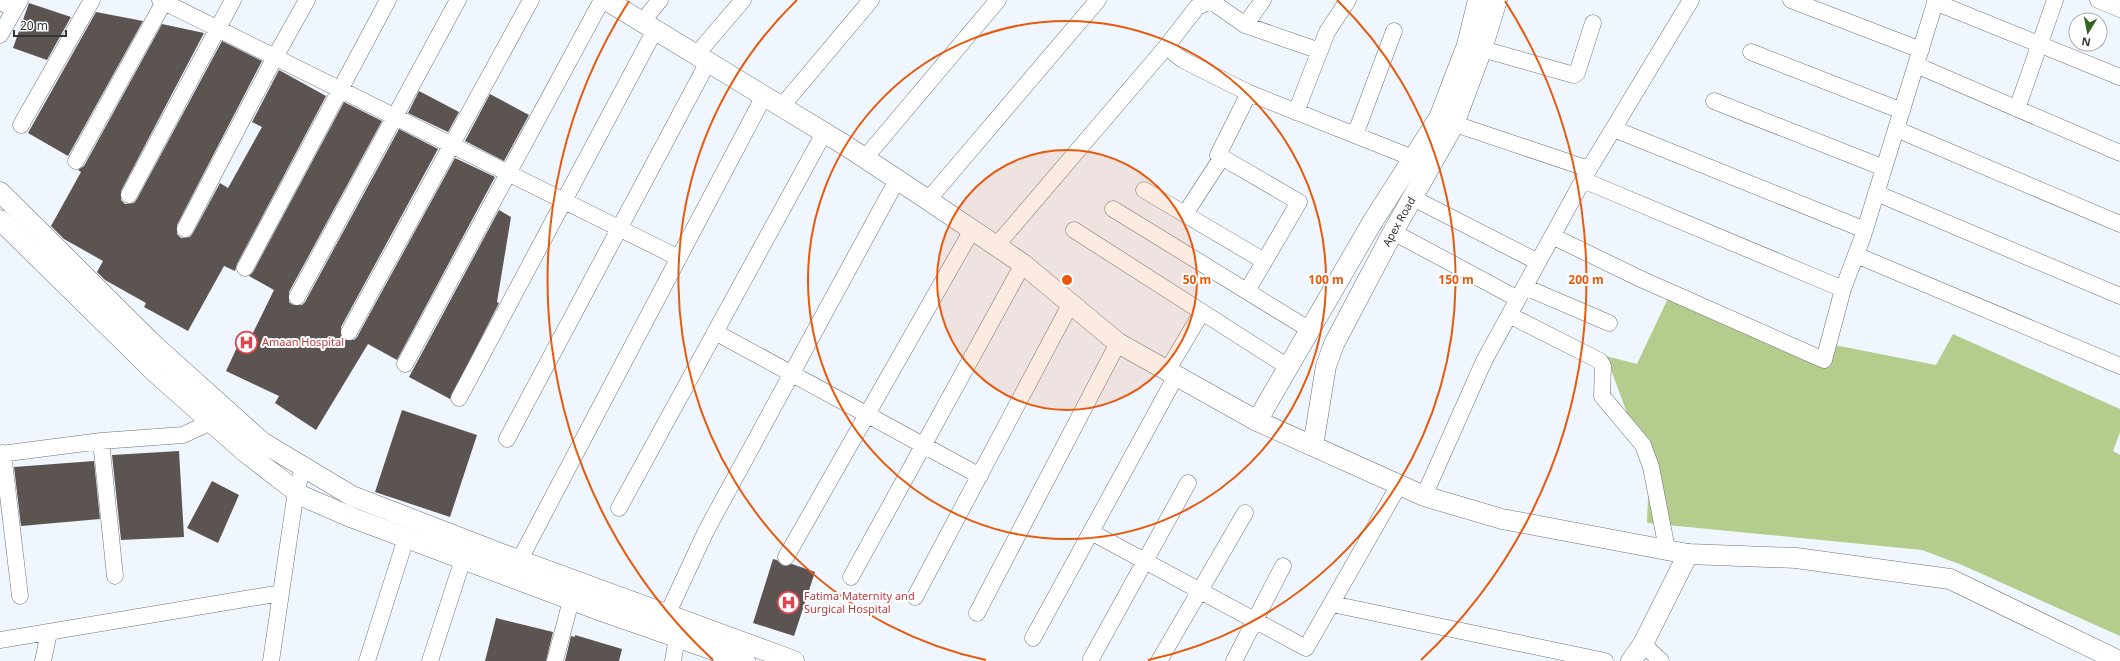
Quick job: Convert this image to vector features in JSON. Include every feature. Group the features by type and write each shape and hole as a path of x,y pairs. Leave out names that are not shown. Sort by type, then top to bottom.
{"street":[{"path":"21,125 92,0"},
{"path":"129,195 217,28 234,0"},
{"path":"185,229 275,57 307,0"},
{"path":"245,268 339,89 388,0"},
{"path":"297,297 458,0"},
{"path":"348,332 531,0"},
{"path":"405,364 507,172 602,0"},
{"path":"606,0 865,158 1024,264 1118,343 1257,421 1424,496 1502,519 1688,554 1796,558 1950,579 2119,661"},
{"path":"459,398 564,201 649,26 660,0"},
{"path":"507,439 620,228 702,58 743,0"},
{"path":"782,106 871,0"},
{"path":"865,158 998,0"},
{"path":"928,200 1098,0"},
{"path":"1246,25 1263,0"},
{"path":"1296,112 1327,32 1348,0"},
{"name":"Apex Road","path":"1313,446 1321,392 1329,358 1344,324 1393,232 1413,198 1447,121 1482,49 1497,0"},
{"path":"1424,496 1484,361 1586,175 1691,0"},
{"path":"1792,0 1918,58 2017,109 2120,153"},
{"path":"2017,109 2055,0"},
{"path":"2098,0 2120,9"},
{"path":"76,161 163,1 679,258"},
{"path":"996,246 1166,47 1192,4 1211,1 1246,25 1320,51"},
{"path":"1552,236 1643,280 1824,360 1843,289 1865,230 1936,1 2120,77"},
{"path":"0,2 17,4 0,35"},
{"name":"Apex Road","path":"1257,421 1373,220 1413,158 1447,121 1467,45 1475,2"},
{"path":"1482,49 1574,75 1577,73 1593,23"},
{"path":"1355,135 1394,32"},
{"path":"1166,47 1182,60 1249,93 1413,158"},
{"path":"1751,52 1902,111"},
{"path":"1247,291 1299,202 1218,155 1249,93"},
{"path":"519,561 764,96"},
{"path":"1714,101 1884,168"},
{"path":"1447,121 1586,175 1843,289"},
{"path":"1614,129 1865,230"},
{"path":"1896,129 2120,224"},
{"path":"619,508 824,133"},
{"path":"1185,214 1222,157"},
{"path":"667,615 706,531 897,180"},
{"path":"1144,190 1264,261"},
{"path":"0,192 161,351 262,442 352,496 519,561 573,590 677,638 745,661"},
{"path":"1876,193 2120,296"},
{"path":"1413,198 1538,262"},
{"path":"1113,208 1310,330"},
{"path":"0,220 158,375 245,452 302,496 354,518 463,559 667,615 794,661"},
{"path":"786,557 972,230"},
{"path":"1074,230 1288,367"},
{"path":"1393,232 1522,293 1608,323"},
{"path":"1856,255 2120,366"},
{"path":"851,577 1024,264"},
{"path":"915,597 1071,303"},
{"path":"1033,638 1091,532 1202,312"},
{"path":"1509,315 1600,361 1603,366 1602,396 1643,445 1651,467 1667,549"},
{"path":"715,332 980,476"},
{"path":"977,613 1118,343"},
{"path":"20,596 1,453 101,441 182,435 211,422"},
{"path":"101,441 115,576"},
{"path":"271,661 296,491 304,466"},
{"path":"1091,659 1188,483"},
{"path":"1091,532 1306,648 1399,485"},
{"path":"1159,661 1245,513"},
{"path":"367,661 406,538"},
{"path":"1631,661 1643,644 1688,554"},
{"path":"430,661 463,559"},
{"path":"1234,661 1283,566"},
{"path":"555,661 573,590"},
{"path":"0,640 281,593"},
{"path":"1332,604 1605,661"},
{"path":"43,661 49,632"},
{"path":"673,661 677,638"},
{"path":"1643,644 1661,661"}],"green space":[{"path":"1670,294 1815,355 1824,343 1936,365 1953,334 2120,409 2120,432 2113,451 2120,455 2120,636 1962,565 1922,550 1647,523 1649,473 1606,356 1637,364"}],"building":[{"path":"29,3 71,17 47,60 13,48"},
{"path":"96,12 143,21 68,156 28,133"},
{"path":"162,24 204,33 121,191 121,200 125,204 134,203 137,199 222,41 262,61 177,225 177,234 181,238 190,237 193,233 220,183 228,188 262,127 252,122 279,70 326,96 237,264 235,271 224,266 188,331 144,307 146,303 105,280 97,272 103,261 64,239 51,226 81,172 78,170 84,166"},
{"path":"419,91 459,112 448,132 408,113"},
{"path":"490,94 529,115 504,161 465,141"},
{"path":"344,102 382,121 289,292 289,302 293,305 302,305 305,302 399,129 438,149 341,327 341,337 345,340 354,340 357,337 455,158 495,177 397,360 368,344 316,430 275,403 279,396 226,371 240,341 247,345 274,290 249,276 253,272"},
{"path":"499,210 511,217 497,302 499,303 450,399 409,377"},
{"path":"402,410 477,435 450,517 375,492"},
{"path":"179,451 184,537 121,540 112,455"},
{"path":"94,461 100,519 21,526 14,467"},
{"path":"212,481 239,495 218,543 187,528"},
{"path":"773,559 777,560 782,565 786,566 792,564 815,572 794,636 753,623"},
{"path":"496,618 553,632 546,661 485,661"},
{"path":"575,635 622,649 619,661 565,661 571,636 575,637"}],"place":[{"name":"Amaan Hospital","path":"247,342"},
{"name":"Fatima Maternity and Surgical Hospital","path":"789,602"}]}
